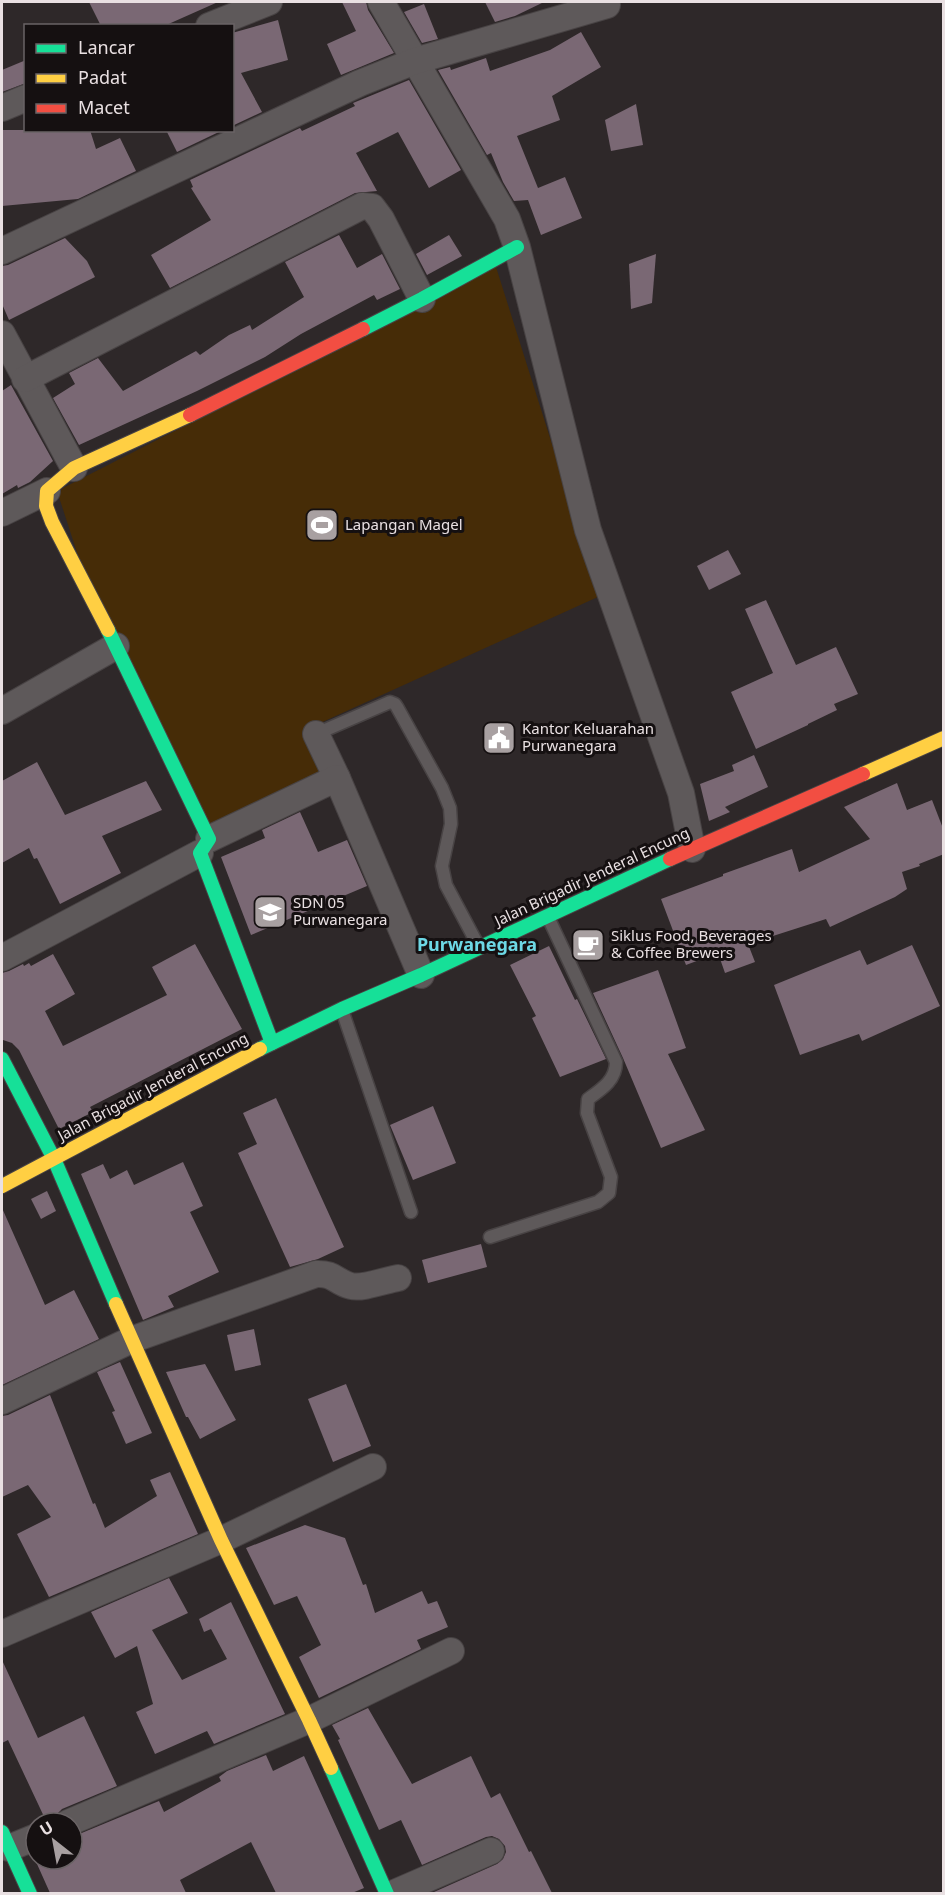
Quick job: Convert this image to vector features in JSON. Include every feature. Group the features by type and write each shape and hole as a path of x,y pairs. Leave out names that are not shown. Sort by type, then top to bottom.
{"street":[{"path":"214,24 269,2"},
{"path":"381,2 507,219 588,530 681,793 692,849"},
{"path":"2,251 349,88 415,62 607,5"},
{"path":"2,108 24,99"},
{"path":"25,379 362,206 372,207 381,219 422,299"},
{"path":"2,513 47,490 74,468 205,408 422,299 516,247"},
{"path":"2,334 74,468"},
{"path":"47,490 46,506 52,522 117,646 204,846 272,1043"},
{"path":"2,711 117,646"},
{"path":"316,734 421,975"},
{"name":"Jalan Brigadir Jenderal Encung","path":"2,1186 272,1043 342,1009 421,975 692,849 944,738"},
{"path":"2,958 204,846 337,778"},
{"path":"2,1059 54,1158 131,1340 221,1540 390,1893 491,1851"},
{"path":"2,1401 131,1340 316,1274 327,1273 348,1286 357,1287 398,1278"},
{"path":"2,1634 221,1540 373,1467"},
{"path":"84,1816 309,1720 451,1651"},
{"path":"24,1838 5,1840 30,1893"}],"lane":[{"path":"316,734 390,702 397,706 442,788 450,808 451,824 442,866 446,885 479,948"},
{"path":"490,1237 598,1202 609,1193 611,1177 587,1113 588,1099 612,1080 616,1071 616,1062 548,916"},
{"path":"342,1009 411,1212"}],"shaded area":[{"name":"Lapangan Magel","path":"496,267 600,596 307,729 324,770 207,825 98,617 57,491"}],"building":[{"path":"89,2 218,2 168,24 100,24"},
{"path":"342,2 366,2 368,10 394,53 341,75 327,44 356,31"},
{"path":"485,2 544,2 515,16 495,22"},
{"path":"424,4 438,39 422,43 404,12"},
{"path":"278,20 288,60 241,73 262,112 234,125 234,32"},
{"path":"581,32 601,67 552,96 560,120 517,136 538,188 565,177 582,218 541,235 528,200 514,201 491,153 487,155 438,70 450,67 451,70 486,58 490,71 550,50"},
{"path":"24,61 24,84 2,92 2,70"},
{"path":"409,80 461,170 429,188 398,132 356,153 377,191 355,193 170,288 151,255 211,220 191,188 193,187 190,180 300,128 302,131 355,106 353,103"},
{"path":"636,104 643,145 611,151 605,120"},
{"path":"2,130 91,132 96,149 120,138 136,171 78,199 2,206"},
{"path":"167,132 219,132 177,152"},
{"path":"339,235 357,268 382,254 400,289 377,300 374,295 301,334 265,357 79,445 53,398 75,384 69,373 98,358 123,391 196,351 200,355 229,335 250,325 252,330 304,297 285,262"},
{"path":"449,235 462,256 427,275 416,254"},
{"path":"65,238 87,261 95,277 9,320 2,304 2,266"},
{"path":"656,254 652,303 631,309 629,264"},
{"path":"11,385 53,461 30,482 18,488 17,485 2,494 2,391"},
{"path":"728,550 741,574 709,590 697,566"},
{"path":"766,600 796,665 836,647 858,694 834,704 837,710 756,749 731,692 773,673 745,609"},
{"path":"754,755 768,787 725,807 730,812 709,821 700,784 734,771 732,765"},
{"path":"37,762 65,815 146,781 162,810 102,836 121,873 60,904 37,858 34,859 29,848 2,863 2,781"},
{"path":"897,783 907,810 932,800 944,831 944,854 902,872 907,889 895,897 830,927 826,919 748,944 755,962 725,973 718,953 686,965 661,899 792,849 799,872 870,839 844,807"},
{"name":"SDN 05 Purwanegara","path":"300,812 318,852 347,840 367,886 251,935 221,857 265,838 262,830"},
{"path":"195,944 242,1029 90,1107 93,1112 59,1129 19,1050 12,1043 3,1040 2,973 23,964 24,966 29,963 31,966 53,954 75,994 45,1011 63,1046 167,995 152,967"},
{"path":"912,945 940,1006 862,1041 859,1034 800,1055 774,985 860,950 867,965"},
{"path":"549,946 606,1059 560,1077 532,1018 536,1016 510,965"},
{"path":"658,970 686,1048 668,1054 705,1130 661,1148 593,993"},
{"path":"276,1098 344,1247 318,1259 290,1267 238,1153 257,1144 243,1113"},
{"path":"433,1106 456,1163 413,1180 390,1125"},
{"path":"183,1162 203,1206 190,1212 219,1272 168,1296 174,1307 143,1320 81,1174 103,1164 110,1179 127,1170 134,1185"},
{"path":"47,1191 56,1211 41,1219 31,1199"},
{"path":"2,1208 45,1305 74,1290 99,1339 2,1385"},
{"path":"481,1244 487,1267 428,1283 422,1260"},
{"path":"254,1329 261,1365 235,1371 227,1335"},
{"path":"120,1362 152,1433 126,1444 112,1412 115,1411 97,1372"},
{"path":"205,1364 236,1420 200,1439 186,1417 166,1372"},
{"path":"346,1384 371,1446 333,1462 308,1399"},
{"path":"50,1395 93,1504 95,1503 105,1528 157,1496 150,1480 170,1472 198,1534 49,1597 17,1534 51,1517 28,1485 2,1497 2,1416"},
{"path":"305,1525 345,1538 363,1585 366,1584 375,1613 422,1591 428,1604 437,1601 448,1627 417,1640 421,1649 319,1698 299,1657 321,1645 297,1596 274,1605 246,1548"},
{"path":"169,1578 188,1613 152,1630 182,1680 227,1659 211,1629 204,1632 199,1619 231,1602 285,1714 214,1744 207,1731 155,1754 136,1712 153,1704 137,1646 115,1658 91,1612"},
{"path":"2,1660 38,1738 84,1716 117,1786 60,1811 41,1811 8,1740 2,1743"},
{"path":"368,1708 412,1784 471,1756 491,1798 500,1793 552,1893 434,1892 497,1864 503,1859 506,1852 505,1846 499,1839 492,1836 486,1837 422,1865 401,1820 379,1830 332,1725"},
{"path":"266,1755 273,1771 304,1756 364,1888 352,1893 276,1893 251,1842 180,1880 186,1893 50,1893 40,1871 84,1871 84,1832 159,1801 164,1812 221,1781 219,1777 227,1771"}],"traffic: fast":[{"path":"363,329 517,247"},
{"path":"108,630 209,839 200,853 272,1043"},
{"path":"260,1049 342,1009 421,975 670,859"},
{"path":"2,1059 54,1159 116,1304"},
{"path":"331,1768 387,1894"},
{"path":"2,1832 30,1894"}],"traffic: slow":[{"path":"108,630 52,522 46,506 47,491 74,468 190,415"},
{"path":"863,774 944,738"},
{"path":"2,1186 260,1049"},
{"path":"116,1304 221,1540 331,1768"}],"traffic: jam":[{"path":"190,415 363,329"},
{"path":"670,859 863,774"}],"place":[{"name":"Lapangan Magel","path":"322,525"},
{"name":"Kantor Keluarahan Purwanegara","path":"499,738"},
{"name":"SDN 05 Purwanegara","path":"270,912"},
{"name":"Siklus Food, Beverages & Coffee Brewers","path":"588,945"}],"district":[{"name":"Purwanegara","path":"477,945"}]}
